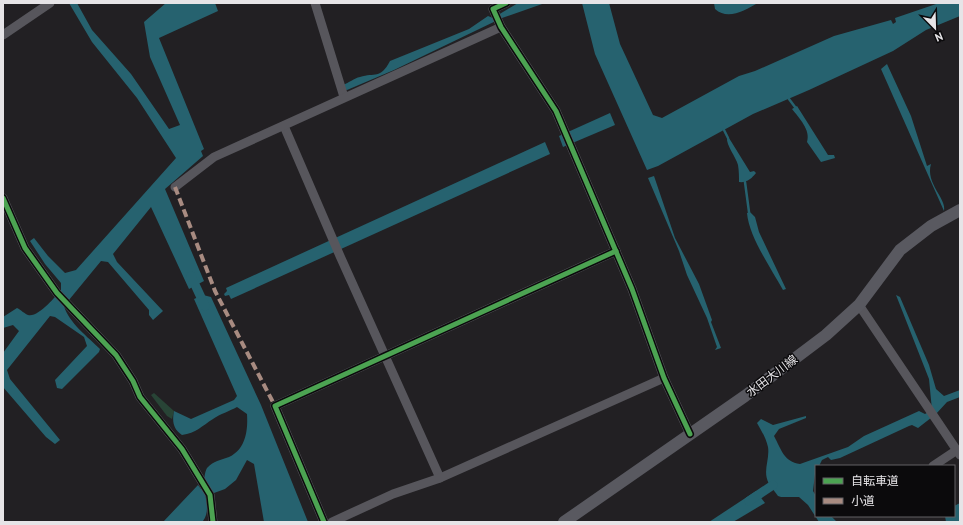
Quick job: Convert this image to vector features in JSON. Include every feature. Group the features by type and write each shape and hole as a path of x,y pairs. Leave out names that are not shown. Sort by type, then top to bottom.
{"main road":[{"name":"水田大川線","path":"568,521 793,360 859,305 900,250 931,226 960,210"}],"street":[{"path":"3,35 50,3"},
{"path":"315,3 344,97"},
{"path":"506,3 493,9 501,27 560,118 632,289 664,378 690,434"},
{"path":"175,187 214,157 501,27"},
{"path":"284,126 340,256 440,478"},
{"path":"3,198 25,248 57,293 116,355 133,381 140,397 182,449 199,480 210,495 213,522"},
{"path":"324,522 274,406 616,251"},
{"path":"859,305 958,453 935,465"},
{"path":"332,522 393,494 440,478 664,378"}],"green space":[{"path":"154,393 174,411 172,419 167,416 151,395"}],"water":[{"path":"69,3 77,3 92,30 131,74 169,129 180,125 150,57 144,22 166,3 215,3 218,11 159,38 204,149 201,151 203,156 165,189 204,281 189,289 151,207 113,254 117,262 163,311 153,320 149,315 149,310 108,262 101,261 64,306 74,324 100,349 99,352 62,389 57,388 55,380 87,346 84,337 55,317 50,316 7,370 10,379 60,440 55,444 46,437 3,387 3,353 19,331 13,325 3,328 3,317 17,308 28,315 37,313 42,310 61,290 61,283 45,264 30,241 34,238 48,256 65,273 76,270 176,158 137,98 92,42"},
{"path":"518,3 545,3 502,18 394,70 347,90 343,89 343,85 356,78 380,73 390,61 469,29 488,16 493,18"},
{"path":"582,3 609,3 620,44 653,115 662,118 739,76 755,71 834,36 891,20 893,24 896,22 895,18 939,3 960,3 960,16 926,30 893,51 753,114 658,166 647,170 595,54"},
{"path":"714,3 758,3 736,13 725,14 715,9"},
{"path":"887,64 911,116 927,166 931,164 931,178 944,206 944,211 881,69"},
{"path":"797,106 828,155 834,155 835,158 821,162 807,142 808,138 804,124 792,109"},
{"path":"610,113 615,125 563,147 559,136"},
{"path":"727,138 729,138 750,172 754,171 756,173 747,181 739,182 738,165 728,144"},
{"path":"545,142 550,154 231,299 229,295 225,296 224,294 227,291 226,288"},
{"path":"654,176 675,238 699,284 721,348 715,350 717,347 707,318 687,275 679,251 648,178"},
{"path":"750,212 755,217 759,232 786,289 783,290 756,242 747,213"},
{"path":"203,295 211,297 261,405 308,522 264,522 254,464 247,460 236,480 225,489 214,493 210,488 205,494 207,511 203,521 163,522 198,485 201,489 206,470 209,466 235,454 242,444 246,433 247,414 237,407 213,419 191,433 182,435 179,433 174,424 174,411 191,419 234,400 237,396 194,299"},
{"path":"896,295 900,297 929,365 936,389 944,396 960,390 960,397 947,402 936,414 918,428 912,425 909,426 840,458 831,460 828,457 822,460 820,465 815,465 813,491 815,494 815,516 808,505 799,497 781,497 778,496 772,488 764,493 761,489 769,484 766,475 768,447 757,423 761,419 773,425 806,416 806,418 779,429 774,436 787,458 790,461 800,464 848,447 864,436 919,411 925,414 932,410 929,379"},
{"path":"756,491 765,503 733,522 709,522"},
{"path":"960,503 960,522 946,522 945,517 955,517 955,506"},
{"path":"816,517 832,517 837,522 819,522"}],"waterway":[{"path":"789,99 795,107"},
{"path":"724,130 728,138"},
{"path":"745,182 749,212"},
{"path":"191,276 205,306"},
{"path":"749,501 773,485"}],"marked path":[{"path":"175,187 215,291 275,406"}],"cycle path":[{"path":"506,3 493,9 501,27 556,111 632,289 664,378 690,434"},
{"path":"3,198 25,248 57,293 116,355 133,381 140,397 182,449 210,495 213,522"},
{"path":"324,522 275,406 616,251"}]}
